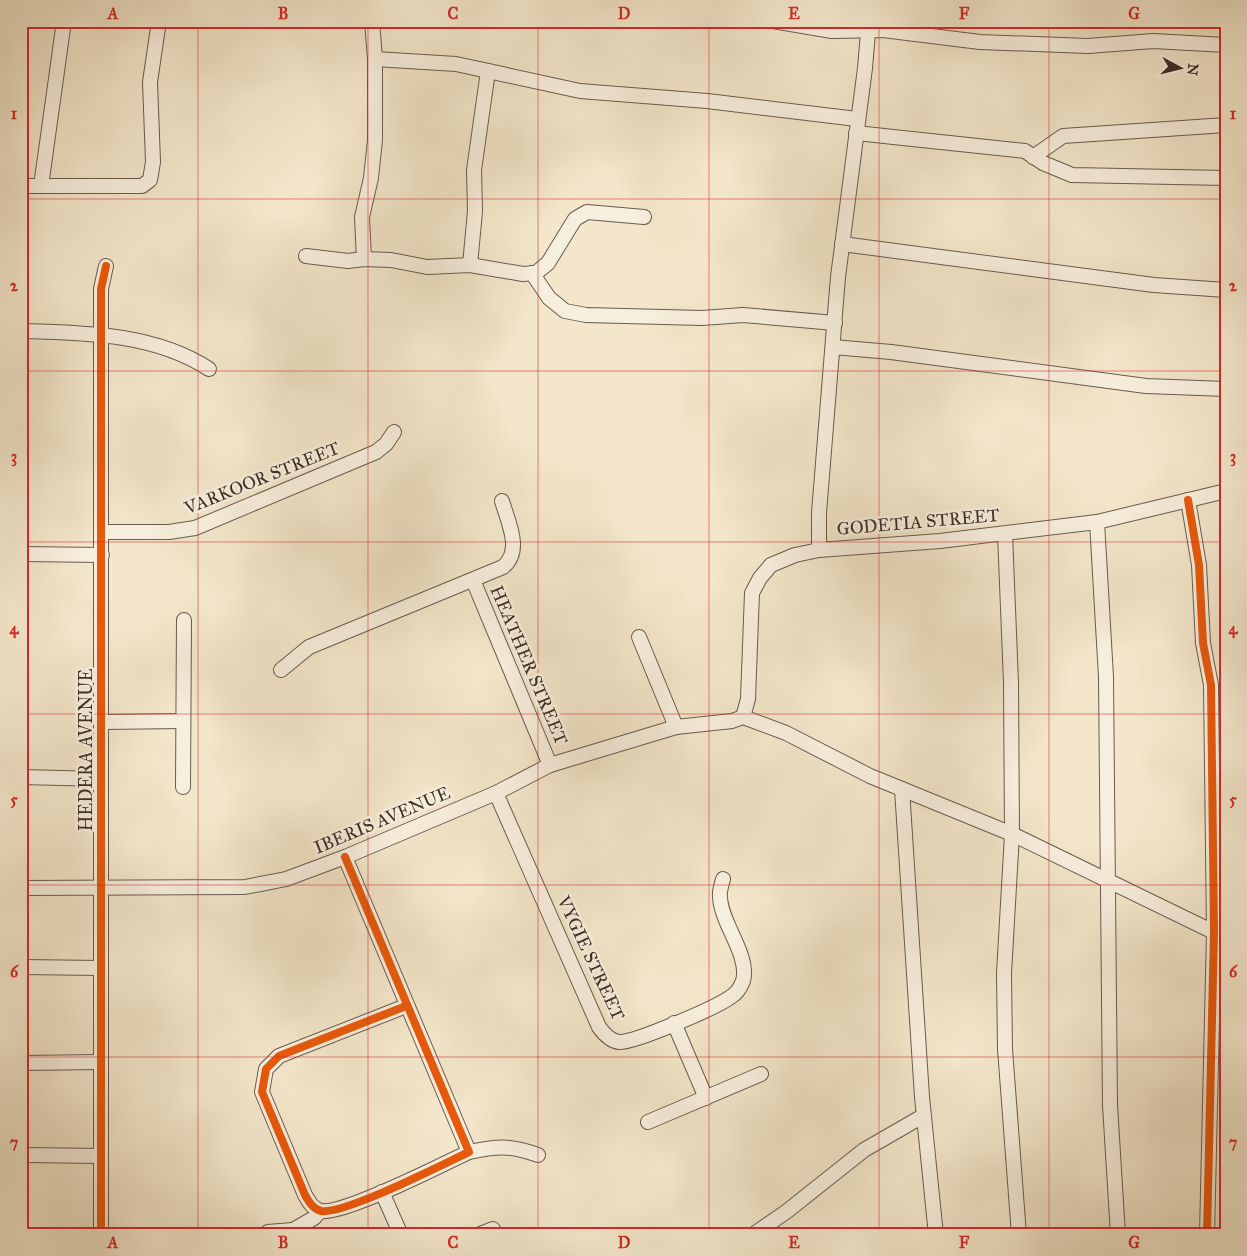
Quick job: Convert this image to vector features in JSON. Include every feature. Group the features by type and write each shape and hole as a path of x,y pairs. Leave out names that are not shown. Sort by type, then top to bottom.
{"street":[{"path":"41,186 64,21"},
{"path":"21,186 142,186 150,180 153,162 150,82 159,21"},
{"path":"364,259 362,217 371,178 374,140 376,59 372,21"},
{"path":"773,21 832,31 868,26 883,30 980,42 1088,46 1153,41 1226,45"},
{"path":"819,550 819,513 842,244 857,119 866,68 868,26"},
{"path":"376,59 456,64 580,91 707,101 857,119"},
{"path":"470,264 475,211 474,170 488,71"},
{"path":"1033,157 1064,136 1226,125"},
{"path":"856,134 1025,151 1033,157 1072,175 1226,178"},
{"path":"306,256 348,261 364,259 391,260 427,267 470,264 523,274 536,273 548,263 574,219 587,212 644,217"},
{"path":"842,244 1154,285 1226,290"},
{"name":"HEDERA AVENUE","path":"101,1235 101,289 106,266"},
{"path":"532,273 549,298 565,311 586,315 702,318 743,315 835,323"},
{"path":"21,330 101,333 175,351 192,358 209,369"},
{"path":"833,347 891,352 1146,386 1226,390"},
{"name":"VARKOOR STREET","path":"102,532 169,532 195,528 376,452 386,444 394,432"},
{"name":"GODETIA STREET","path":"743,717 748,699 752,593 760,578 771,565 794,555 819,550 1005,534 1097,522 1226,491"},
{"path":"1188,500 1199,565 1202,643 1211,685 1220,935 1207,1235"},
{"name":"HEATHER STREET","path":"281,670 309,647 473,580 503,567 511,561 513,554 510,530 502,501"},
{"path":"1097,522 1106,677 1110,1105 1118,1235"},
{"path":"1005,534 1011,683 1012,834 1004,973 1005,1030 1019,1235"},
{"path":"21,554 102,555"},
{"name":"HEATHER STREET","path":"473,580 550,765"},
{"path":"183,787 184,620"},
{"path":"639,637 676,727"},
{"path":"743,717 786,734 870,776 1012,834 1220,935"},
{"name":"IBERIS AVENUE","path":"21,888 244,887 286,878 345,857 496,792 550,765 676,727 732,721 743,717"},
{"name":"HEDERA AVENUE","path":"102,722 183,720"},
{"name":"HEDERA AVENUE","path":"21,777 101,779"},
{"path":"902,789 923,1116 936,1235"},
{"name":"VYGIE STREET","path":"496,792 604,1034 618,1042 628,1042 732,997 742,981 742,959 722,911 719,895 723,878"},
{"path":"345,857 406,1006 469,1152"},
{"path":"21,967 100,968"},
{"path":"406,1006 279,1056 266,1069 262,1092 310,1204 320,1211 333,1211 382,1192 469,1152 499,1146 517,1147 538,1155"},
{"path":"674,1023 706,1098"},
{"path":"21,1063 101,1062"},
{"path":"648,1122 761,1074"},
{"path":"754,1234 786,1212 864,1150 923,1116"},
{"path":"24,1155 101,1156"},
{"path":"382,1192 401,1235"},
{"path":"268,1232 294,1233 320,1211"},
{"path":"478,1235 493,1229"}],"cycle path":[{"path":"101,1235 101,289 106,266"},
{"path":"1188,500 1199,565 1203,643 1211,685 1214,932 1207,1235"},
{"path":"345,857 469,1152 371,1197 333,1210 318,1210 305,1195 262,1092 266,1069 279,1056 406,1006"}]}
